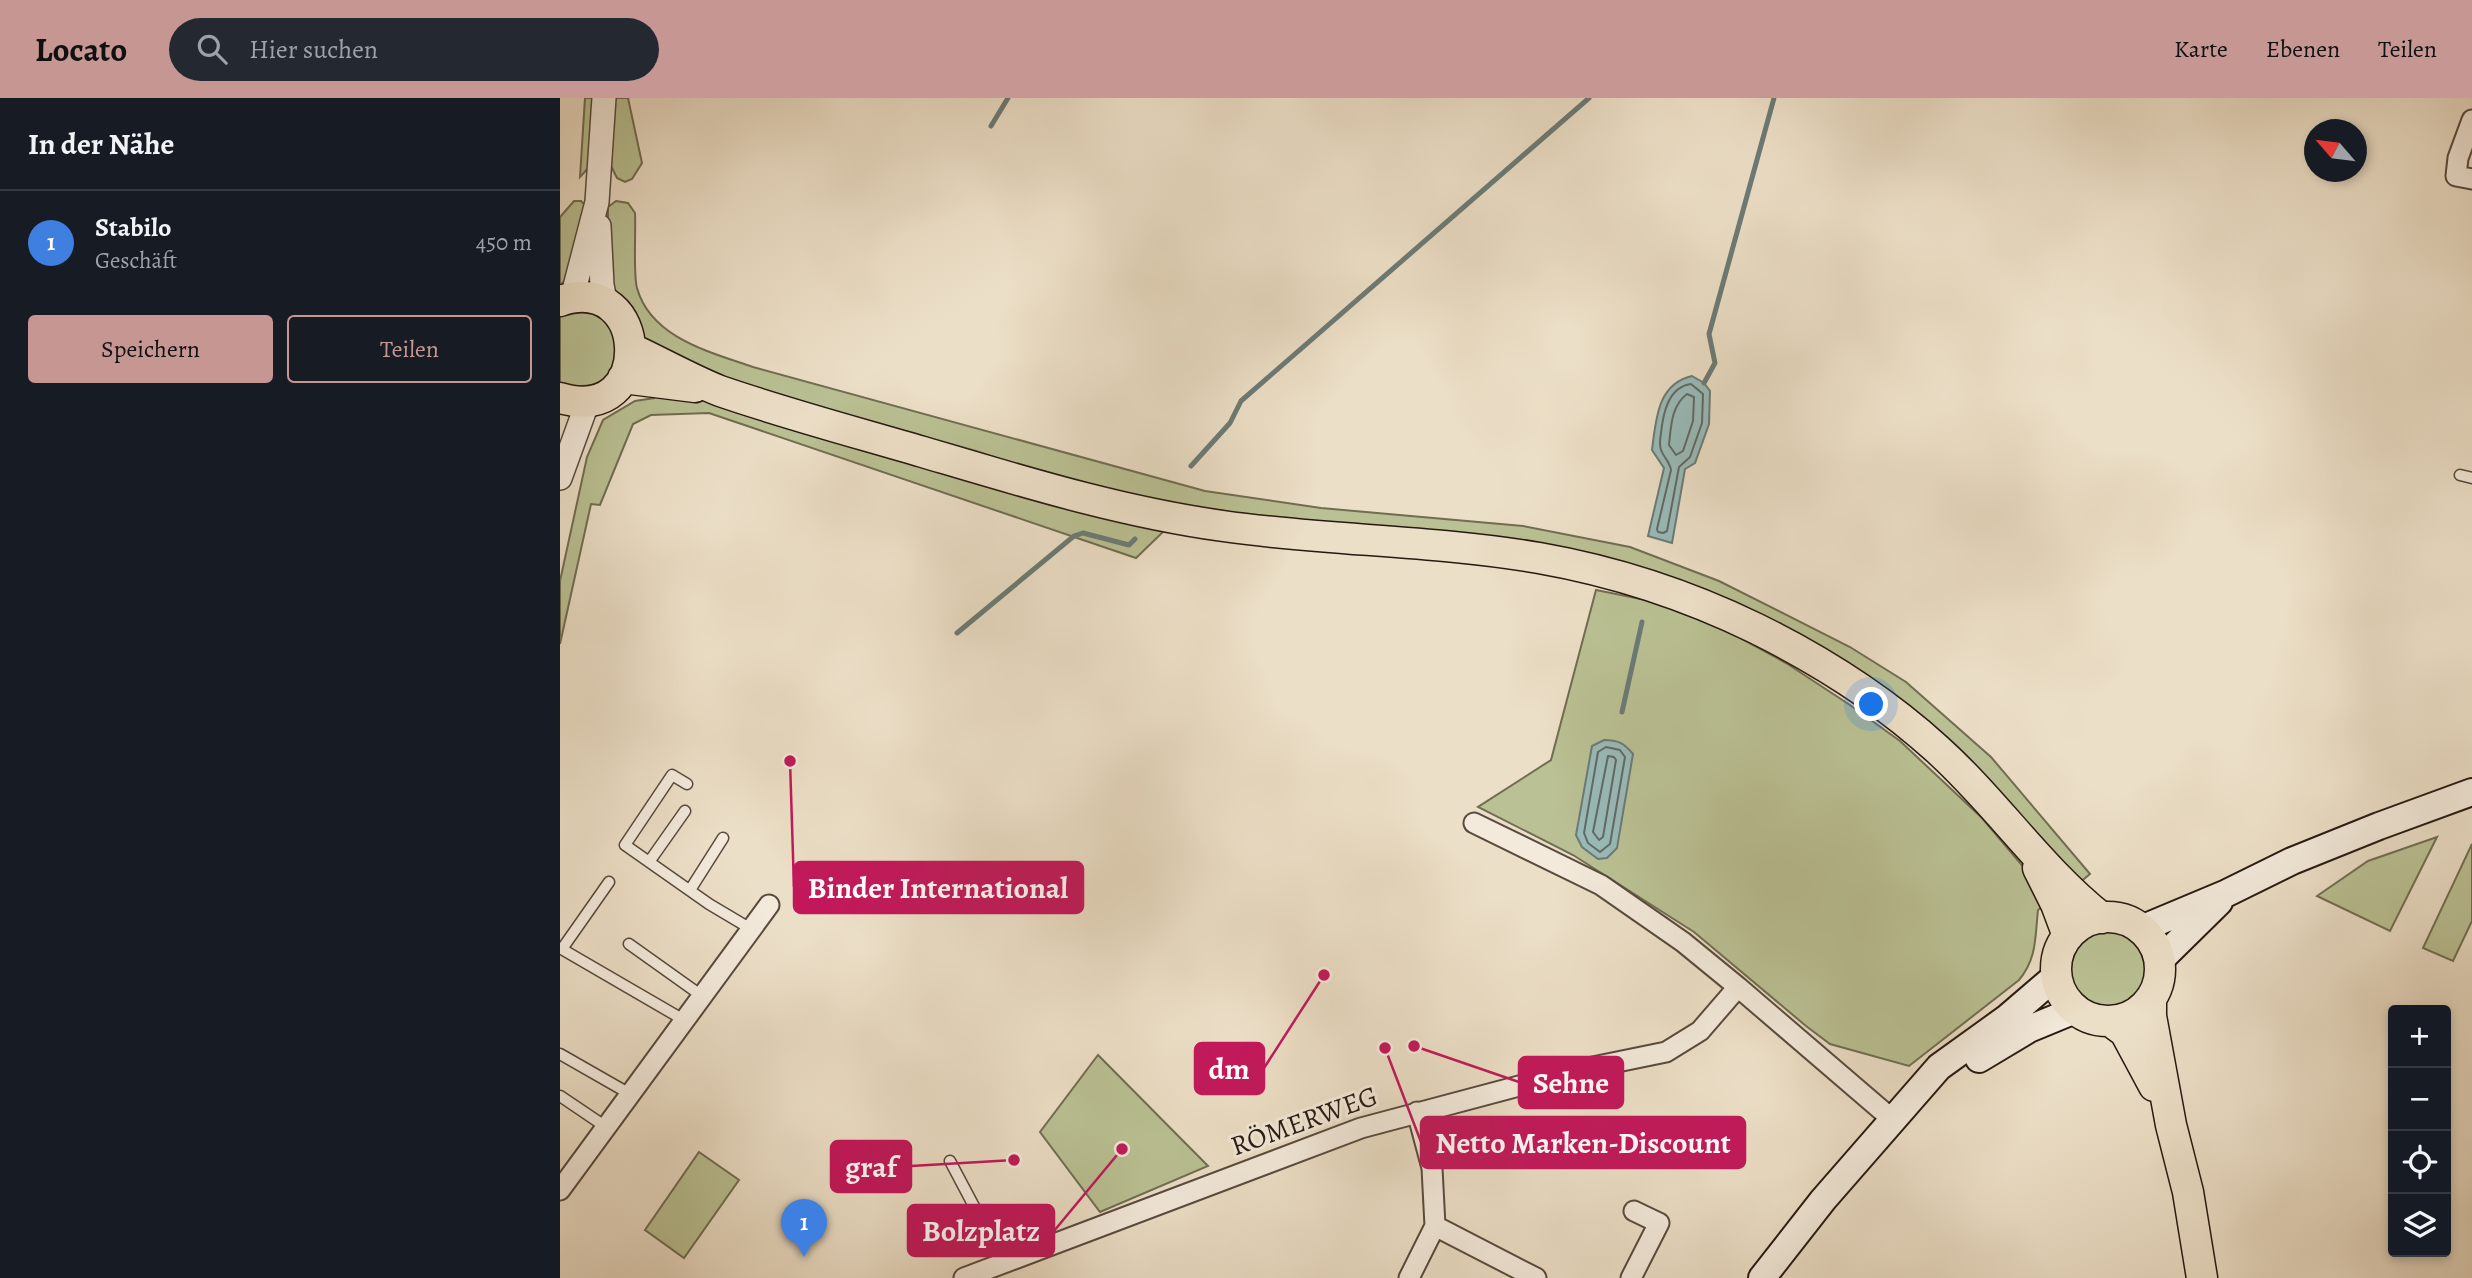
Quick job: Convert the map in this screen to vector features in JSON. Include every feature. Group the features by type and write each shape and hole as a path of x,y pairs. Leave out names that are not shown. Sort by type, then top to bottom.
{"main road":[{"path":"566,300 587,298 615,311 627,328 632,349 630,364 623,378 610,393 574,400"},
{"path":"632,349 716,389 998,474 1148,513 1284,534 1510,554 1588,569 1664,590 1754,627 1813,659 1864,692 1940,751 2031,851 2102,918"},
{"path":"623,378 716,389"},
{"path":"2141,929 2379,825 2472,792"},
{"path":"2031,851 2068,936"},
{"path":"2159,961 2227,893"},
{"path":"2102,918 2123,919 2141,929 2153,943 2159,961 2159,981 2151,998 2137,1013 2120,1020 2092,1019 2074,1010 2062,995 2056,976 2057,959 2068,936 2083,923 2102,918"},
{"path":"1762,1278 1823,1200 1939,1067 2007,1018 2056,976"},
{"path":"2151,998 2151,1016 2171,1125 2188,1192 2202,1278"},
{"path":"1899,1114 2007,1040 2074,1010"},
{"path":"2110,1021 2125,1032 2133,1045 2171,1125"}],"street":[{"path":"604,98 597,202 602,285 606,305"},
{"path":"2464,178 2458,158 2472,120"},
{"path":"566,300 597,202"},
{"path":"560,478 574,400"},
{"path":"1474,823 1601,886 1683,942 1899,1114"},
{"path":"562,1184 769,905"},
{"name":"RÖMERWEG","path":"964,1278 1361,1128 1583,1069 1666,1052 1700,1031 1738,988"},
{"path":"1409,1278 1435,1226 1432,1168 1417,1112"},
{"path":"1631,1278 1659,1223 1634,1211"},
{"path":"1435,1226 1536,1278"}],"lane":[{"path":"2460,475 2472,478"},
{"path":"687,784 672,775 625,845 751,929"},
{"path":"649,862 685,811"},
{"path":"690,890 723,838"},
{"path":"610,882 561,948 684,1020"},
{"path":"629,944 702,996"},
{"path":"560,1054 630,1094"},
{"path":"560,1096 606,1127"},
{"path":"950,1161 1004,1263"},
{"path":"931,1226 977,1211"}],"green space":[{"path":"585,98 596,98 590,166 580,177"},
{"path":"614,98 628,98 642,163 632,179 625,182 617,178 611,166"},
{"path":"574,201 581,201 587,207 569,273 560,287 560,217"},
{"path":"616,201 628,203 635,213 637,288 644,305 655,319 684,341 753,367 1205,491 1321,508 1523,526 1630,547 1719,581 1850,647 1906,682 1991,757 2090,874 2078,884 1973,764 1732,603 1261,521 1085,486 976,451 768,393 684,364 653,350 637,331 608,286 608,207"},
{"path":"596,309 622,344 605,384 560,388 560,310"},
{"path":"656,389 679,392 1166,529 1136,558 709,413 651,415 633,424 600,505 591,504 560,644 560,581 587,457 603,420 635,401 654,398"},
{"path":"1596,590 1661,603 1724,629 1786,663 1900,741 1982,818 2026,870 2045,905 2038,910 2032,956 2019,980 1909,1066 1830,1044 1694,932 1573,855 1478,807 1551,760"},
{"path":"2437,837 2390,931 2317,896 2368,861"},
{"path":"2472,844 2472,921 2453,961 2423,948"},
{"path":"2109,926 2126,929 2140,938 2149,952 2152,969 2149,986 2140,1000 2126,1009 2109,1012 2092,1009 2078,1000 2069,986 2066,969 2069,952 2078,938 2092,929"},
{"path":"1098,1055 1208,1166 1100,1212 1040,1132"},
{"path":"699,1152 739,1180 684,1258 645,1230"}],"water":[{"path":"1692,376 1704,383 1710,391 1709,424 1695,463 1685,469 1672,543 1648,536 1664,468 1652,450 1657,416 1665,395 1680,380"},
{"path":"1604,740 1620,743 1633,754 1617,848 1607,858 1598,859 1582,847 1576,835 1592,746"}],"waterway":[{"path":"991,126 1008,98"},
{"path":"1191,466 1230,423 1241,401 1589,98"},
{"path":"1704,383 1715,363 1709,334 1774,98"},
{"path":"957,633 1074,536 1083,533 1129,545 1135,539"},
{"path":"1622,712 1642,622"}],"place":[{"name":"Binder International","path":"790,761"},
{"name":"dm","path":"1324,975"},
{"name":"Sehne","path":"1414,1046"},
{"name":"Netto Marken-Discount","path":"1385,1048"},
{"name":"Bolzplatz","path":"1122,1149"},
{"name":"graf","path":"1014,1160"},
{"name":"Stabilo","path":"804,1257"}]}
